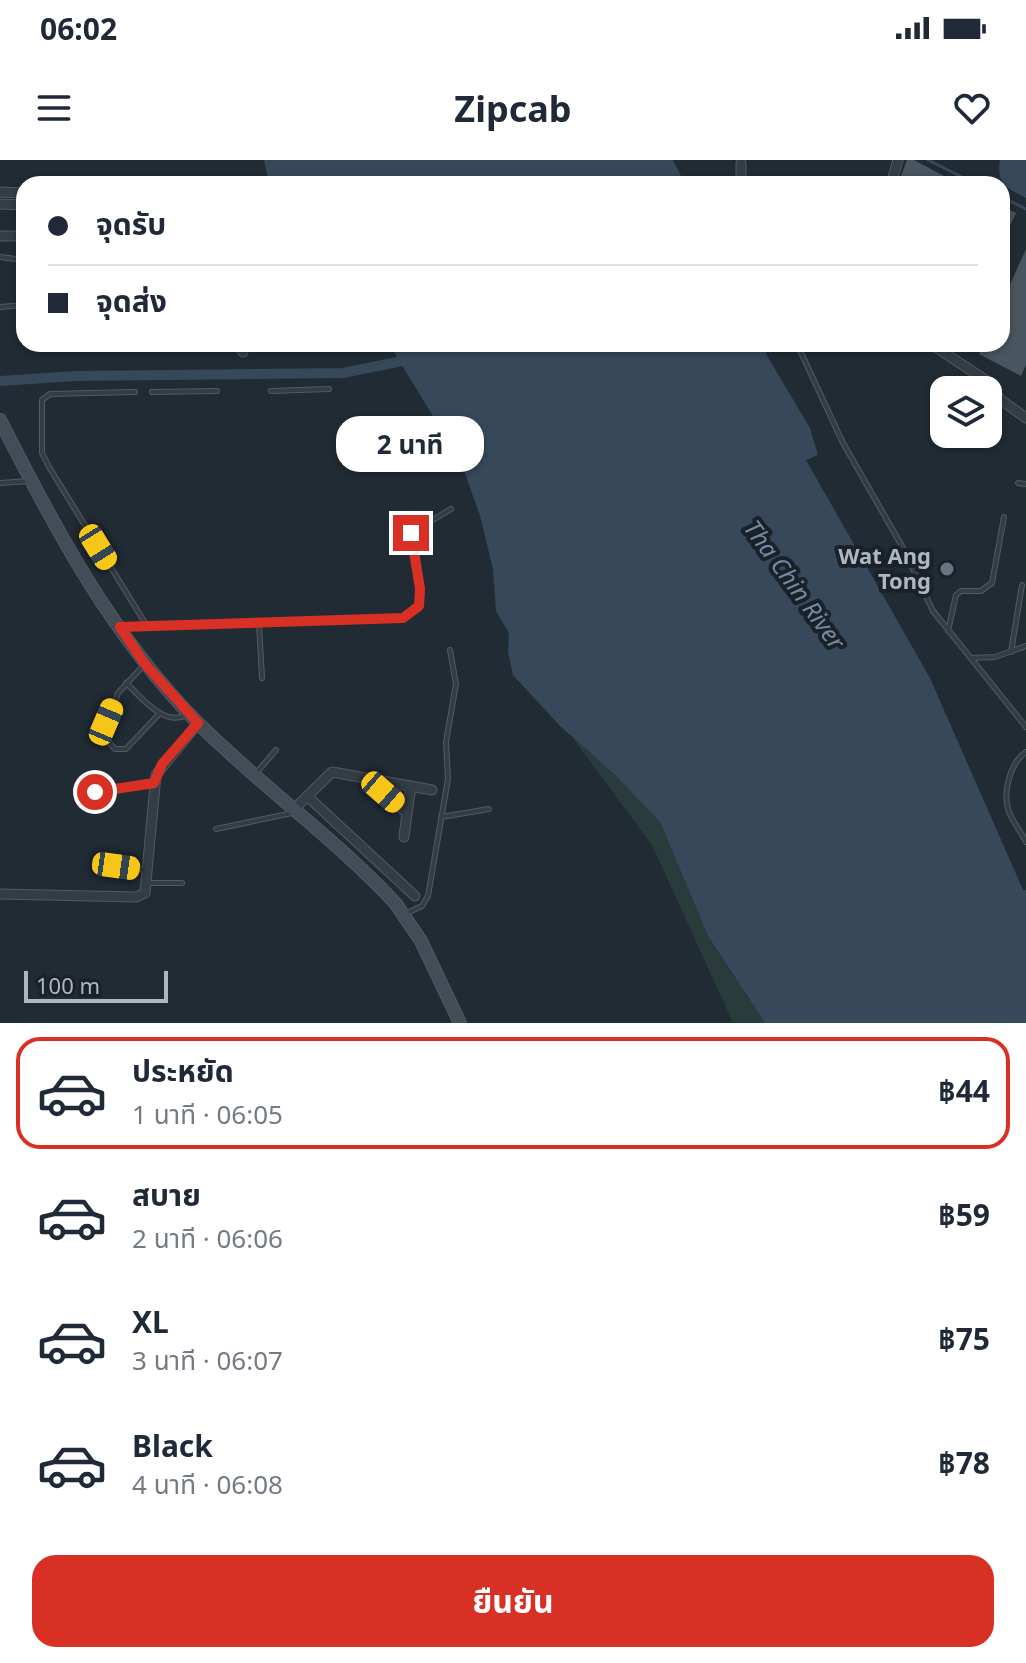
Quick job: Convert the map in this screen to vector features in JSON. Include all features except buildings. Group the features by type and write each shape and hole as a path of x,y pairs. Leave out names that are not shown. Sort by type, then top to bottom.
{"main road":[{"path":"0,420 58,532 145,664 194,718 360,867 407,919 421,941 460,1023"}],"street":[{"path":"741,163 741,176"},
{"path":"943,352 987,381 1001,400 1026,418"},
{"path":"0,894 136,897 145,893 154,783 162,764 194,718"},
{"path":"295,811 332,772 432,790"},
{"path":"384,781 383,792 407,813"},
{"path":"404,837 411,786"},
{"path":"307,796 415,896"}],"lane":[{"path":"801,352 843,443 903,548 933,611 1026,727"},
{"path":"271,391 329,389"},
{"path":"152,392 217,391"},
{"path":"135,392 50,394 42,400 42,453 148,627"},
{"path":"0,483 31,481"},
{"path":"1018,483 1026,484"},
{"path":"120,627 403,618 414,613 419,606 420,589 411,533 451,509"},
{"path":"948,631 956,595 961,591 981,591 992,583 1004,517"},
{"path":"1011,652 1022,585"},
{"path":"259,624 262,678"},
{"path":"971,658 1011,652 1026,646"},
{"path":"407,919 428,896 448,779 446,742 456,684 450,650"},
{"path":"145,664 125,683 113,705 103,735 106,742 115,749 126,749 160,713"},
{"path":"125,683 160,713 178,719 194,718"},
{"path":"113,705 121,713"},
{"path":"254,775 276,750"},
{"path":"1026,752 1014,760 1010,770 1008,810 1026,842"},
{"path":"95,792 154,783"},
{"path":"441,817 489,809"},
{"path":"216,829 295,811"},
{"path":"116,866 148,870"},
{"path":"147,883 182,883"}],"shaded area":[{"path":"571,736 613,773 660,822 708,936 765,1023 733,1023 652,845"}],"water":[{"path":"264,160 673,160 681,176 267,176"},
{"path":"1000,160 1026,160 1026,198 1010,189 1010,176 1000,176"},
{"name":"Tha Chin River","path":"394,352 767,352 810,428 818,455 806,460 930,678 1023,890 1026,890 1026,1023 765,1023 708,936 660,822 613,773 560,726 513,675 508,652 509,633 496,611 493,569 480,516 461,462"}],"waterway":[{"path":"928,160 960,176"},
{"path":"1010,201 1026,209"},
{"path":"0,381 76,376 343,373 412,359"}],"place":[{"name":"Wat Ang Tong","path":"947,569"}],"route":[{"path":"95,792 154,783 162,764 198,723 145,664 120,627 403,618 414,613 419,606 420,589 411,533"}]}
